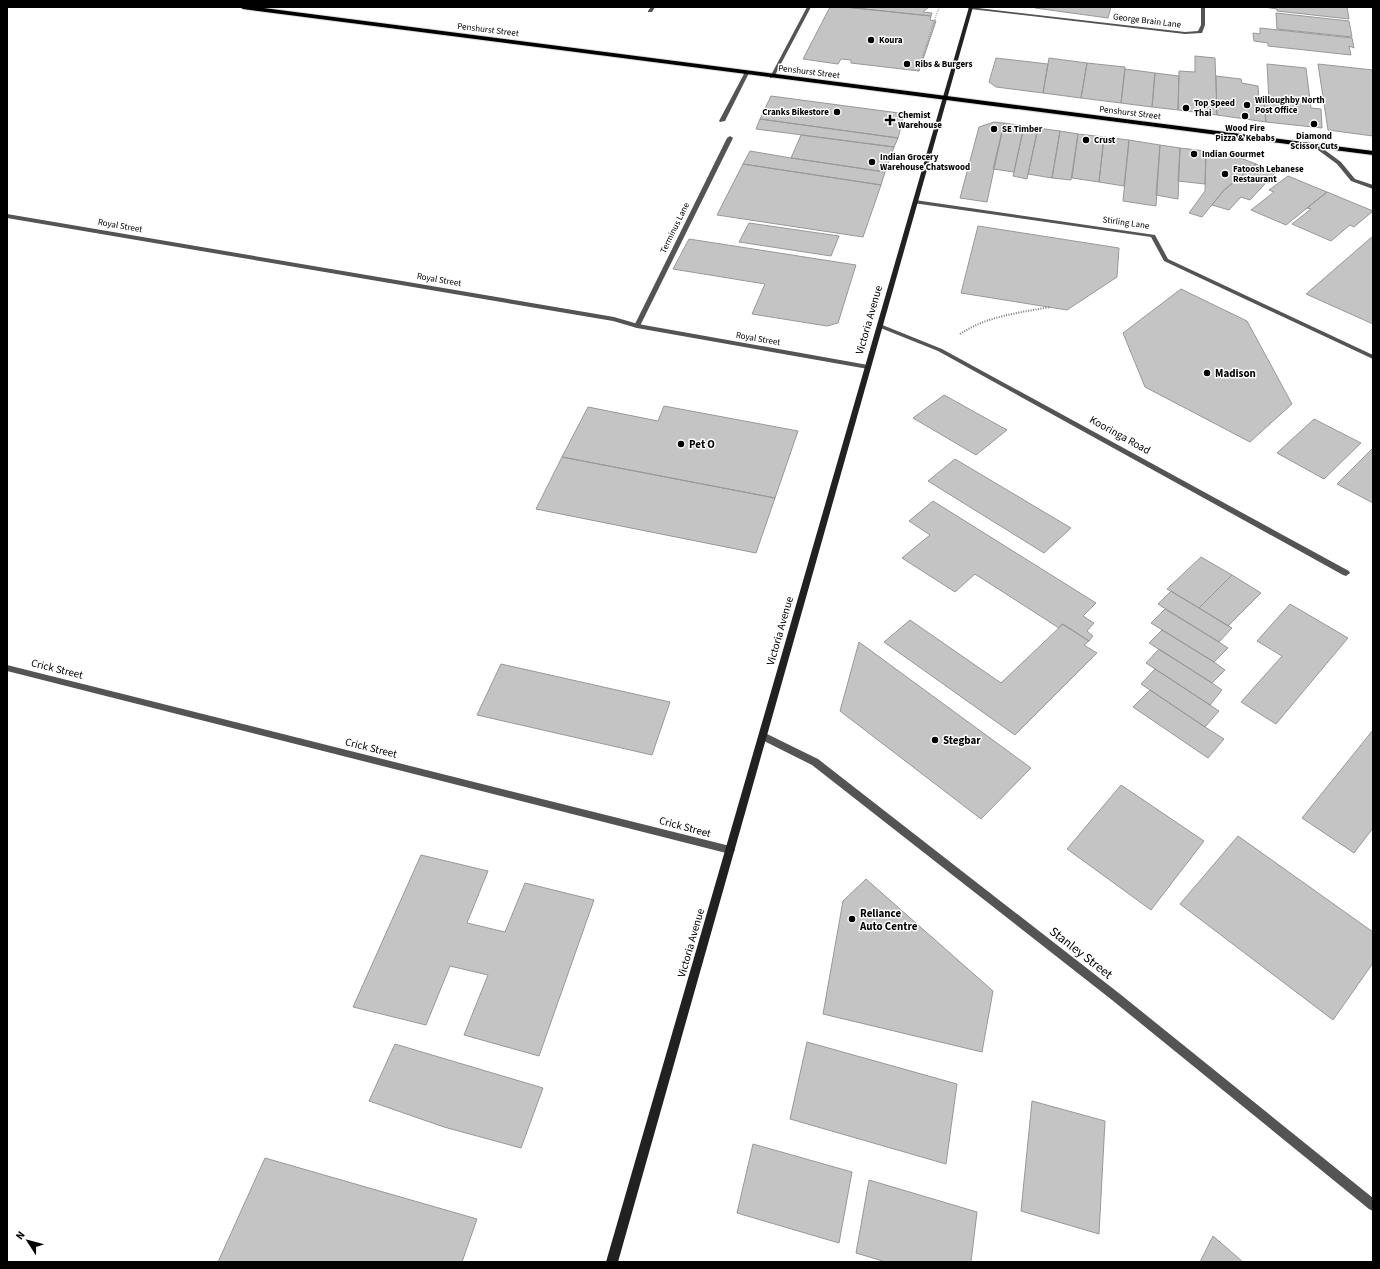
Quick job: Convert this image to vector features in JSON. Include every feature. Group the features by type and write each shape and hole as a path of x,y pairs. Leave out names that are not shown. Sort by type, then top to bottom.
{"main road":[{"name":"Penshurst Street","path":"243,7 747,74 1373,153"}],"street":[{"path":"772,77 809,7"},
{"name":"George Brain Lane","path":"971,8 1185,33 1200,32 1203,25 1203,7"},
{"name":"Victoria Avenue","path":"612,1262 971,8"},
{"path":"722,121 747,74"},
{"name":"Terminus Lane","path":"637,326 730,138"},
{"path":"1316,146 1339,163 1352,180 1373,187"},
{"name":"Stirling Lane","path":"915,202 1153,236 1166,260 1373,356"},
{"name":"Royal Street","path":"7,216 608,318 637,326 868,367"},
{"name":"Kooringa Road","path":"880,326 940,350 1346,573"},
{"name":"Crick Street","path":"7,668 730,850"},
{"name":"Stanley Street","path":"763,736 815,762 1116,997 1373,1205"}],"path":[{"path":"916,75 939,7"},
{"path":"940,350 970,327 993,318 1050,307"}],"building":[{"name":"Koura","path":"830,7 845,7 931,16 930,20 936,21 919,71 851,63 851,60 841,59 838,64 803,59"},
{"path":"845,7 929,7 923,12 932,13 931,16"},
{"path":"1035,7 1111,7 1108,18"},
{"path":"1264,7 1347,7 1349,19 1277,11 1277,9"},
{"path":"1276,13 1349,21 1352,37 1277,29"},
{"path":"1260,28 1352,38 1354,48 1349,46 1351,55 1268,46 1268,43 1254,41 1253,33 1260,34"},
{"path":"1195,56 1215,58 1217,115 1178,110 1179,71 1195,72"},
{"path":"996,58 1048,64 1043,93 996,87 989,82"},
{"path":"1049,58 1087,63 1081,98 1043,93"},
{"path":"1087,63 1125,67 1121,103 1081,98"},
{"path":"1267,64 1306,68 1311,108 1321,109 1322,128 1266,122 1264,102 1269,102"},
{"path":"1318,64 1373,70 1373,136 1328,130"},
{"path":"1125,69 1155,73 1152,107 1121,103"},
{"path":"1155,73 1179,76 1178,110 1152,107"},
{"path":"1216,76 1241,79 1242,83 1258,86 1259,101 1264,102 1266,122 1217,115"},
{"path":"771,96 899,113 904,116 898,138 760,119"},
{"path":"760,119 898,138 894,147 756,129"},
{"path":"994,122 1004,123 987,202 960,198 979,127"},
{"path":"1004,123 1024,126 1014,172 993,169"},
{"path":"1024,126 1038,128 1027,179 1013,176"},
{"path":"1038,128 1060,131 1052,178 1028,174"},
{"path":"1060,131 1078,134 1071,180 1052,178"},
{"path":"1078,134 1104,137 1099,182 1072,178"},
{"path":"801,135 894,147 885,172 791,158"},
{"path":"1104,137 1129,140 1124,186 1099,182"},
{"path":"1129,140 1160,145 1156,206 1123,201"},
{"path":"1160,145 1180,148 1178,199 1156,195"},
{"path":"1180,148 1206,151 1205,184 1178,181"},
{"path":"750,151 885,172 881,185 743,164"},
{"name":"Fatoosh Lebanese Restaurant","path":"1206,151 1233,155 1256,164 1224,190 1202,217 1189,213 1205,191"},
{"path":"743,164 881,185 863,237 717,215"},
{"path":"1256,164 1276,172 1250,200 1241,197 1229,210 1212,205 1224,190"},
{"path":"1288,176 1327,192 1286,225 1251,210 1274,192 1269,190"},
{"path":"1327,192 1373,211 1354,227 1350,225 1331,241 1292,224 1311,209 1307,208"},
{"path":"749,223 839,236 831,256 739,242"},
{"path":"978,226 1119,248 1117,277 1067,310 961,293"},
{"path":"1373,236 1373,324 1306,294"},
{"path":"689,239 856,265 838,323 827,326 752,314 765,284 673,269"},
{"name":"Madison","path":"1181,289 1247,321 1292,404 1250,442 1145,387 1123,333"},
{"path":"944,395 1007,430 976,455 913,418"},
{"name":"Pet O","path":"664,406 798,431 775,498 562,457 588,407 658,421"},
{"path":"1314,419 1361,443 1324,479 1277,453"},
{"path":"1373,448 1373,503 1337,484"},
{"path":"562,457 775,498 756,553 536,509"},
{"path":"955,459 1071,528 1044,553 928,481"},
{"path":"933,501 1096,603 1083,616 1094,623 1087,631 1093,636 1089,641 1062,624 1059,628 975,574 955,592 902,558 930,535 909,521"},
{"path":"1201,557 1232,575 1199,608 1167,589"},
{"path":"1232,575 1261,593 1228,626 1199,608"},
{"path":"1171,591 1232,628 1219,642 1158,604"},
{"path":"1290,604 1348,638 1276,724 1241,702 1282,656 1257,641"},
{"path":"1165,609 1228,648 1214,662 1151,623"},
{"path":"910,620 1001,683 1063,624 1089,641 1084,645 1097,653 1015,735 884,642"},
{"path":"1162,630 1225,670 1212,683 1149,643"},
{"name":"Stegbar","path":"859,642 1031,768 981,819 840,711"},
{"path":"1159,649 1222,690 1210,705 1146,663"},
{"path":"501,664 670,702 652,755 477,715"},
{"path":"1155,669 1219,711 1205,727 1141,684"},
{"path":"1150,690 1224,739 1208,758 1133,707"},
{"path":"1373,730 1373,828 1354,853 1302,818"},
{"path":"1121,785 1204,841 1151,910 1067,849"},
{"path":"1238,836 1373,932 1373,963 1333,1020 1180,904"},
{"path":"421,855 488,871 467,923 505,932 525,883 594,900 539,1056 464,1035 488,975 450,966 426,1025 353,1007"},
{"path":"866,879 993,991 982,1052 823,1014 843,901"},
{"path":"807,1042 957,1084 946,1164 790,1119"},
{"path":"395,1044 543,1088 521,1148 444,1127 369,1101"},
{"path":"1032,1101 1105,1121 1099,1234 1021,1211"},
{"path":"753,1144 852,1172 839,1243 737,1213"},
{"path":"265,1158 477,1219 462,1262 218,1262"},
{"path":"869,1180 977,1212 971,1262 886,1262 856,1253"},
{"path":"1213,1236 1243,1262 1200,1262"}],"place":[{"name":"Koura","path":"871,40"},
{"name":"Ribs & Burgers","path":"907,64"},
{"name":"Willoughby North Post Office","path":"1247,105"},
{"name":"Top Speed Thai","path":"1186,108"},
{"name":"Cranks Bikestore","path":"837,112"},
{"name":"Wood Fire Pizza & Kebabs","path":"1245,116"},
{"name":"Chemist Warehouse","path":"890,120"},
{"name":"Diamond Scissor Cuts","path":"1314,124"},
{"name":"SE Timber","path":"994,129"},
{"name":"Crust","path":"1086,140"},
{"name":"Indian Gourmet","path":"1194,154"},
{"name":"Indian Grocery Warehouse Chatswood","path":"872,162"},
{"name":"Fatoosh Lebanese Restaurant","path":"1225,174"},
{"name":"Madison","path":"1207,373"},
{"name":"Pet O","path":"681,444"},
{"name":"Stegbar","path":"935,740"},
{"name":"Reliance Auto Centre","path":"852,919"}]}
